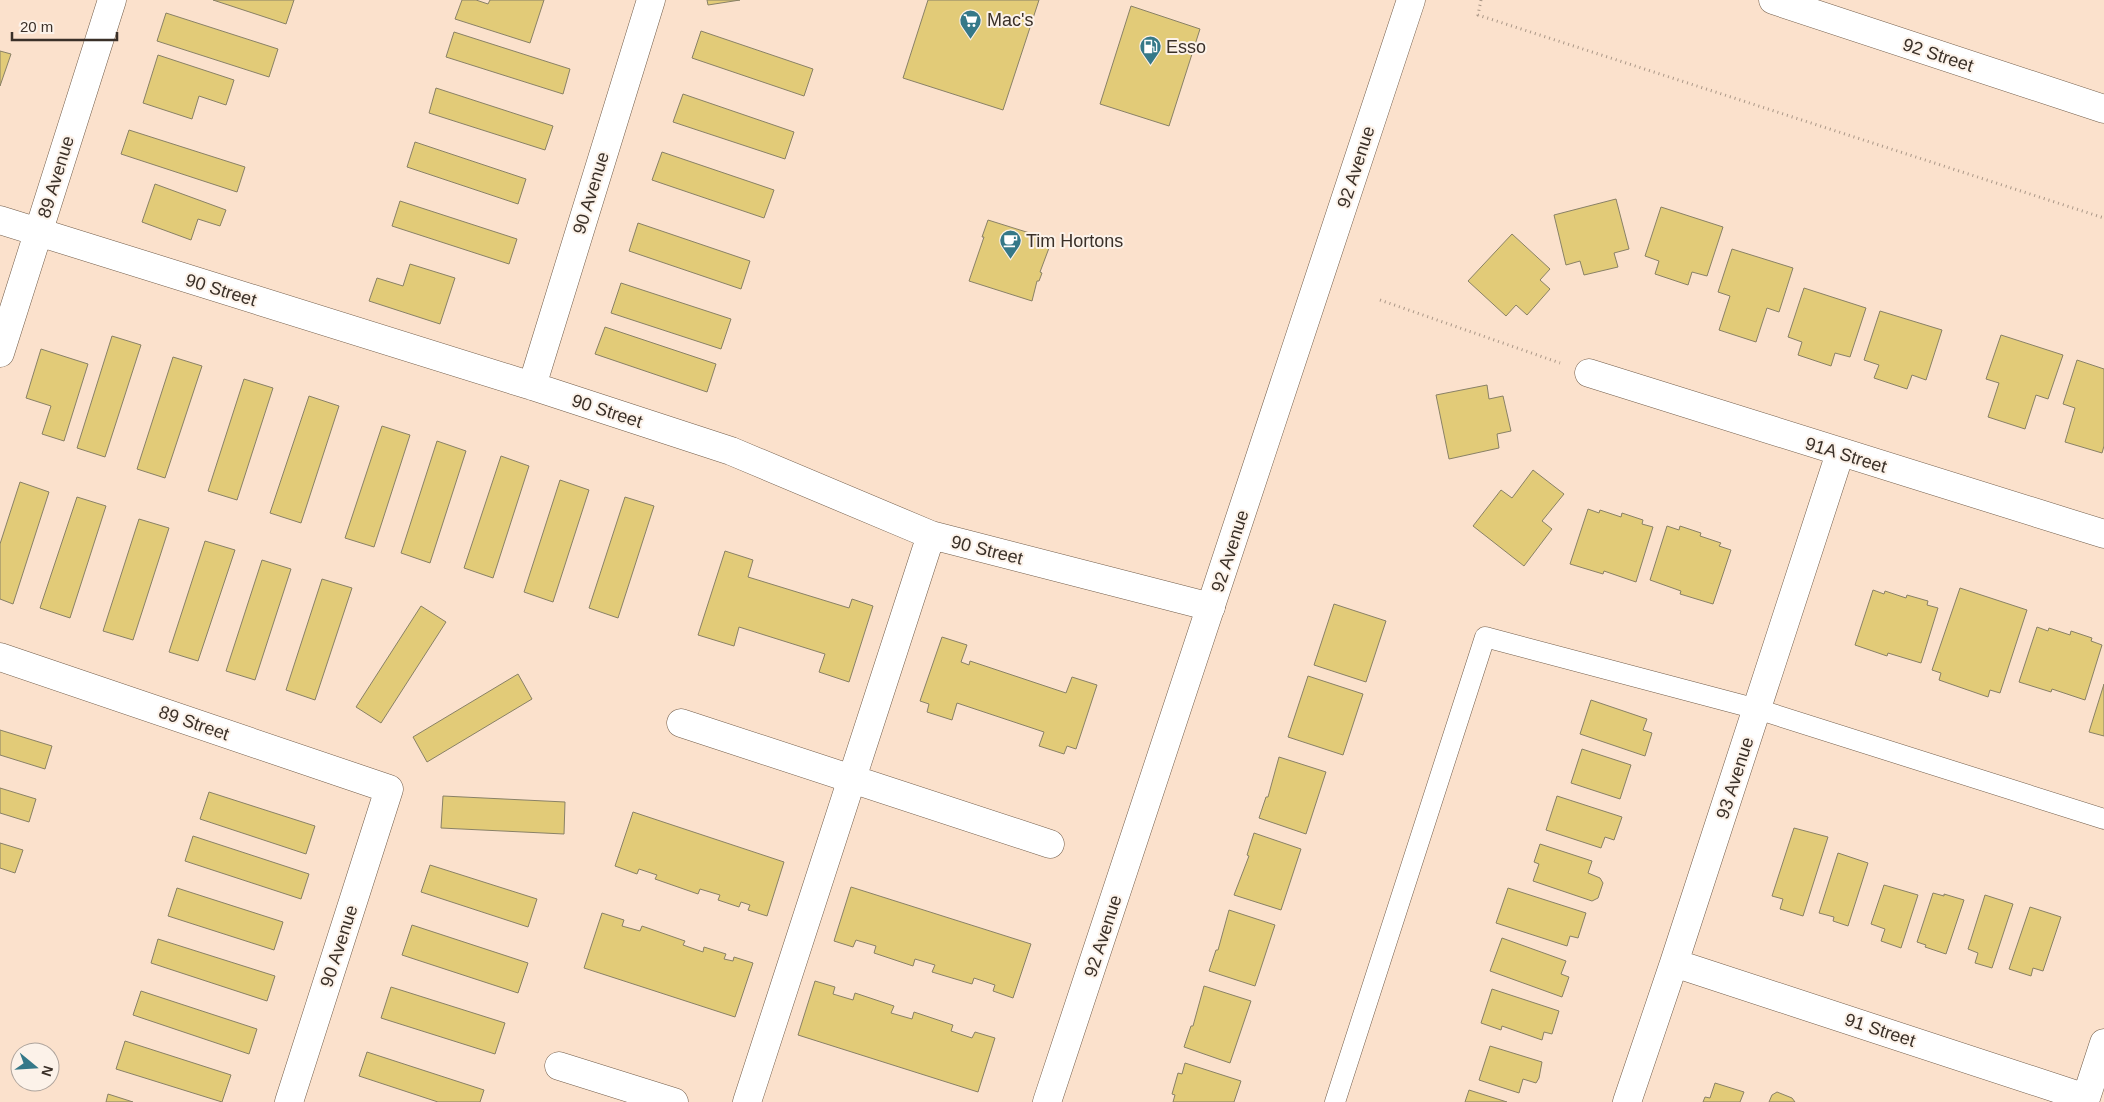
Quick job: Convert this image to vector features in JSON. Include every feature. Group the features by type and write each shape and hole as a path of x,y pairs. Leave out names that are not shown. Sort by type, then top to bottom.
{"street":[{"name":"89 Avenue","path":"0,353 112,0"},
{"name":"90 Avenue","path":"532,386 651,0"},
{"name":"92 Avenue","path":"1048,1102 1411,0"},
{"name":"92 Street","path":"1772,0 2104,109"},
{"name":"90 Street","path":"0,220 532,386 731,451 931,535 1211,607"},
{"name":"91A Street","path":"1589,373 2104,534"},
{"name":"93 Avenue","path":"1627,1102 1840,453"},
{"path":"748,1102 931,535"},
{"name":"89 Street","path":"0,657 389,789"},
{"path":"681,723 1050,844"},
{"name":"90 Avenue","path":"289,1102 389,789"},
{"name":"91 Street","path":"1674,963 2086,1098 2104,1043"},
{"path":"559,1066 674,1102"}],"lane":[{"path":"1335,1102 1485,637 1757,709 2104,819"}],"path":[{"path":"1481,0 1478,15 2104,218"},
{"path":"1380,300 1589,373"}],"building":[{"path":"213,0 294,0 286,24"},
{"path":"462,0 476,0 488,4 490,0 544,0 530,43 455,19"},
{"path":"707,0 740,0 708,5"},
{"name":"Mac's","path":"928,0 1039,0 1003,110 903,78"},
{"name":"Esso","path":"1131,6 1200,29 1169,126 1100,104"},
{"path":"166,13 278,49 269,77 157,41"},
{"path":"701,31 813,69 804,96 692,58"},
{"path":"454,32 570,69 563,94 446,57"},
{"path":"0,51 11,54 0,86"},
{"path":"158,55 234,80 226,105 199,96 192,119 143,103"},
{"path":"436,88 553,126 545,150 429,113"},
{"path":"683,94 794,132 785,159 673,122"},
{"path":"129,130 245,167 237,192 121,154"},
{"path":"415,142 526,179 518,204 407,167"},
{"path":"662,152 774,190 764,218 652,180"},
{"path":"155,184 226,210 220,226 198,219 191,240 142,222"},
{"path":"1616,199 1629,249 1614,253 1618,267 1584,275 1580,261 1566,265 1554,215"},
{"path":"400,201 517,239 509,264 392,226"},
{"path":"1661,207 1723,227 1707,276 1692,272 1688,285 1655,274 1659,261 1645,256"},
{"name":"Tim Hortons","path":"988,220 1052,240 1032,301 969,281"},
{"path":"638,223 750,261 741,289 629,251"},
{"path":"1512,234 1550,269 1540,280 1550,289 1527,315 1516,305 1506,316 1468,281"},
{"path":"1732,249 1793,268 1779,312 1767,308 1756,342 1719,330 1730,296 1718,292"},
{"path":"410,264 455,278 440,324 369,301 377,278 403,286"},
{"path":"621,283 731,319 721,349 611,313"},
{"path":"1804,288 1866,308 1850,357 1835,353 1831,366 1798,355 1802,342 1788,337"},
{"path":"1880,311 1942,330 1926,380 1912,375 1907,389 1874,378 1879,365 1864,360"},
{"path":"605,327 716,364 707,392 595,354"},
{"path":"2001,335 2063,355 2048,399 2036,395 2025,429 1988,417 1999,383 1986,379"},
{"path":"112,336 141,345 105,457 77,448"},
{"path":"41,349 88,364 64,441 42,434 51,406 26,398"},
{"path":"173,357 202,366 165,478 137,469"},
{"path":"2077,360 2104,369 2104,446 2102,453 2065,442 2075,408 2063,404"},
{"path":"244,379 273,388 237,500 208,491"},
{"path":"1487,385 1489,399 1503,396 1511,431 1497,434 1499,448 1449,459 1436,395"},
{"path":"309,396 339,406 301,523 270,513"},
{"path":"382,426 410,435 374,547 345,538"},
{"path":"437,441 466,451 430,563 401,553"},
{"path":"501,456 529,466 493,578 464,568"},
{"path":"1533,470 1564,494 1542,521 1552,529 1524,566 1473,526 1501,490 1512,498"},
{"path":"560,480 589,490 553,602 524,592"},
{"path":"20,482 49,492 13,604 0,599 0,544"},
{"path":"77,497 106,506 70,618 40,608"},
{"path":"625,497 654,506 618,618 589,608"},
{"path":"1588,509 1599,513 1600,510 1621,517 1622,513 1643,520 1642,524 1653,527 1636,582 1604,571 1603,574 1570,564"},
{"path":"139,519 169,528 133,640 103,631"},
{"path":"1667,526 1679,530 1680,526 1701,533 1700,536 1721,543 1719,546 1731,550 1713,604 1680,594 1681,591 1650,580"},
{"path":"205,541 235,550 198,661 169,652"},
{"path":"725,551 753,560 748,577 849,608 852,599 873,606 849,682 819,672 825,654 739,627 734,646 698,635"},
{"path":"262,560 291,569 255,680 226,671"},
{"path":"322,579 352,588 315,700 286,690"},
{"path":"1960,588 2027,610 2000,693 1990,690 1988,697 1939,680 1941,673 1932,670"},
{"path":"1873,590 1884,594 1885,591 1906,598 1907,595 1928,601 1927,605 1938,608 1921,663 1888,653 1887,656 1855,645"},
{"path":"1334,604 1386,621 1366,682 1314,665"},
{"path":"421,606 446,622 381,723 356,707"},
{"path":"2037,627 2048,631 2049,628 2070,635 2071,631 2092,638 2091,641 2102,645 2085,700 2052,689 2051,692 2019,682"},
{"path":"942,637 967,645 961,662 969,665 970,661 1066,693 1072,677 1097,685 1076,749 1067,746 1064,754 1039,746 1044,732 957,703 952,720 927,712 929,704 920,701"},
{"path":"518,674 532,699 427,762 413,737"},
{"path":"1308,676 1363,694 1343,755 1288,737"},
{"path":"2104,684 2104,736 2089,732"},
{"path":"1591,700 1647,719 1643,730 1652,733 1645,756 1580,734"},
{"path":"0,730 52,746 45,769 0,755"},
{"path":"1582,749 1631,765 1620,799 1571,783"},
{"path":"1279,757 1326,772 1306,834 1259,818 1266,797 1268,797"},
{"path":"0,788 36,799 29,822 0,813"},
{"path":"209,792 315,826 306,854 200,819"},
{"path":"443,796 565,802 564,834 441,828"},
{"path":"1557,796 1622,817 1614,840 1605,837 1601,848 1546,830"},
{"path":"633,812 784,862 767,916 748,910 750,905 741,902 739,907 718,900 720,895 700,889 698,894 655,879 657,875 639,869 637,874 615,866"},
{"path":"1794,828 1828,837 1803,916 1780,909 1783,899 1772,896"},
{"path":"1254,833 1301,849 1281,910 1234,895 1249,856 1247,855"},
{"path":"193,836 309,874 301,899 185,861"},
{"path":"0,843 23,850 15,873 0,868"},
{"path":"1540,844 1592,861 1588,873 1600,878 1603,883 1598,898 1592,901 1533,881 1539,864 1534,862"},
{"path":"1838,853 1868,863 1848,926 1833,921 1834,917 1819,913"},
{"path":"430,865 537,899 528,927 421,892"},
{"path":"1884,885 1918,895 1901,948 1881,941 1885,929 1871,924"},
{"path":"851,887 1031,944 1013,998 993,991 995,985 974,978 972,984 932,972 935,965 915,959 913,966 874,953 876,946 856,940 853,947 834,941"},
{"path":"177,888 283,922 274,950 168,916"},
{"path":"1508,888 1586,913 1578,938 1570,936 1567,946 1496,923"},
{"path":"1933,893 1964,900 1946,954 1925,947 1926,945 1917,942"},
{"path":"1985,895 2013,904 1992,968 1975,963 1978,953 1968,949"},
{"path":"2030,907 2061,917 2043,971 2033,968 2031,976 2009,969"},
{"path":"1229,910 1275,925 1255,986 1209,971 1216,950 1218,950"},
{"path":"602,913 624,920 622,926 640,931 642,926 685,941 683,945 703,952 704,947 726,954 724,959 733,961 734,957 753,963 735,1017 584,968"},
{"path":"412,925 528,963 518,993 402,955"},
{"path":"1502,938 1566,961 1561,974 1569,977 1562,997 1490,971"},
{"path":"158,939 275,976 267,1001 151,963"},
{"path":"815,981 835,987 833,994 853,1000 855,993 894,1006 891,1013 912,1019 914,1012 953,1025 951,1031 972,1038 975,1032 995,1038 978,1092 798,1035"},
{"path":"1204,986 1251,1001 1230,1063 1184,1047 1191,1026 1193,1026"},
{"path":"391,987 505,1023 495,1054 381,1018"},
{"path":"1492,989 1559,1011 1552,1034 1544,1032 1542,1040 1502,1026 1501,1030 1481,1023"},
{"path":"141,991 257,1029 249,1054 133,1015"},
{"path":"125,1041 231,1075 222,1102 116,1069"},
{"path":"1490,1046 1542,1062 1539,1078 1536,1083 1523,1079 1519,1093 1479,1080"},
{"path":"367,1052 484,1090 480,1102 438,1102 359,1076"},
{"path":"1185,1063 1241,1081 1234,1102 1173,1102 1175,1095 1172,1094 1178,1073 1182,1074"},
{"path":"1715,1083 1744,1092 1740,1102 1703,1102 1705,1097 1710,1098"},
{"path":"1469,1090 1507,1102 1465,1102"},
{"path":"1777,1092 1792,1098 1795,1102 1769,1102 1772,1095"},
{"path":"108,1094 133,1102 106,1102"}],"place":[{"name":"Mac's","path":"971,39"},
{"name":"Esso","path":"1150,66"},
{"name":"Tim Hortons","path":"1010,260"}]}
